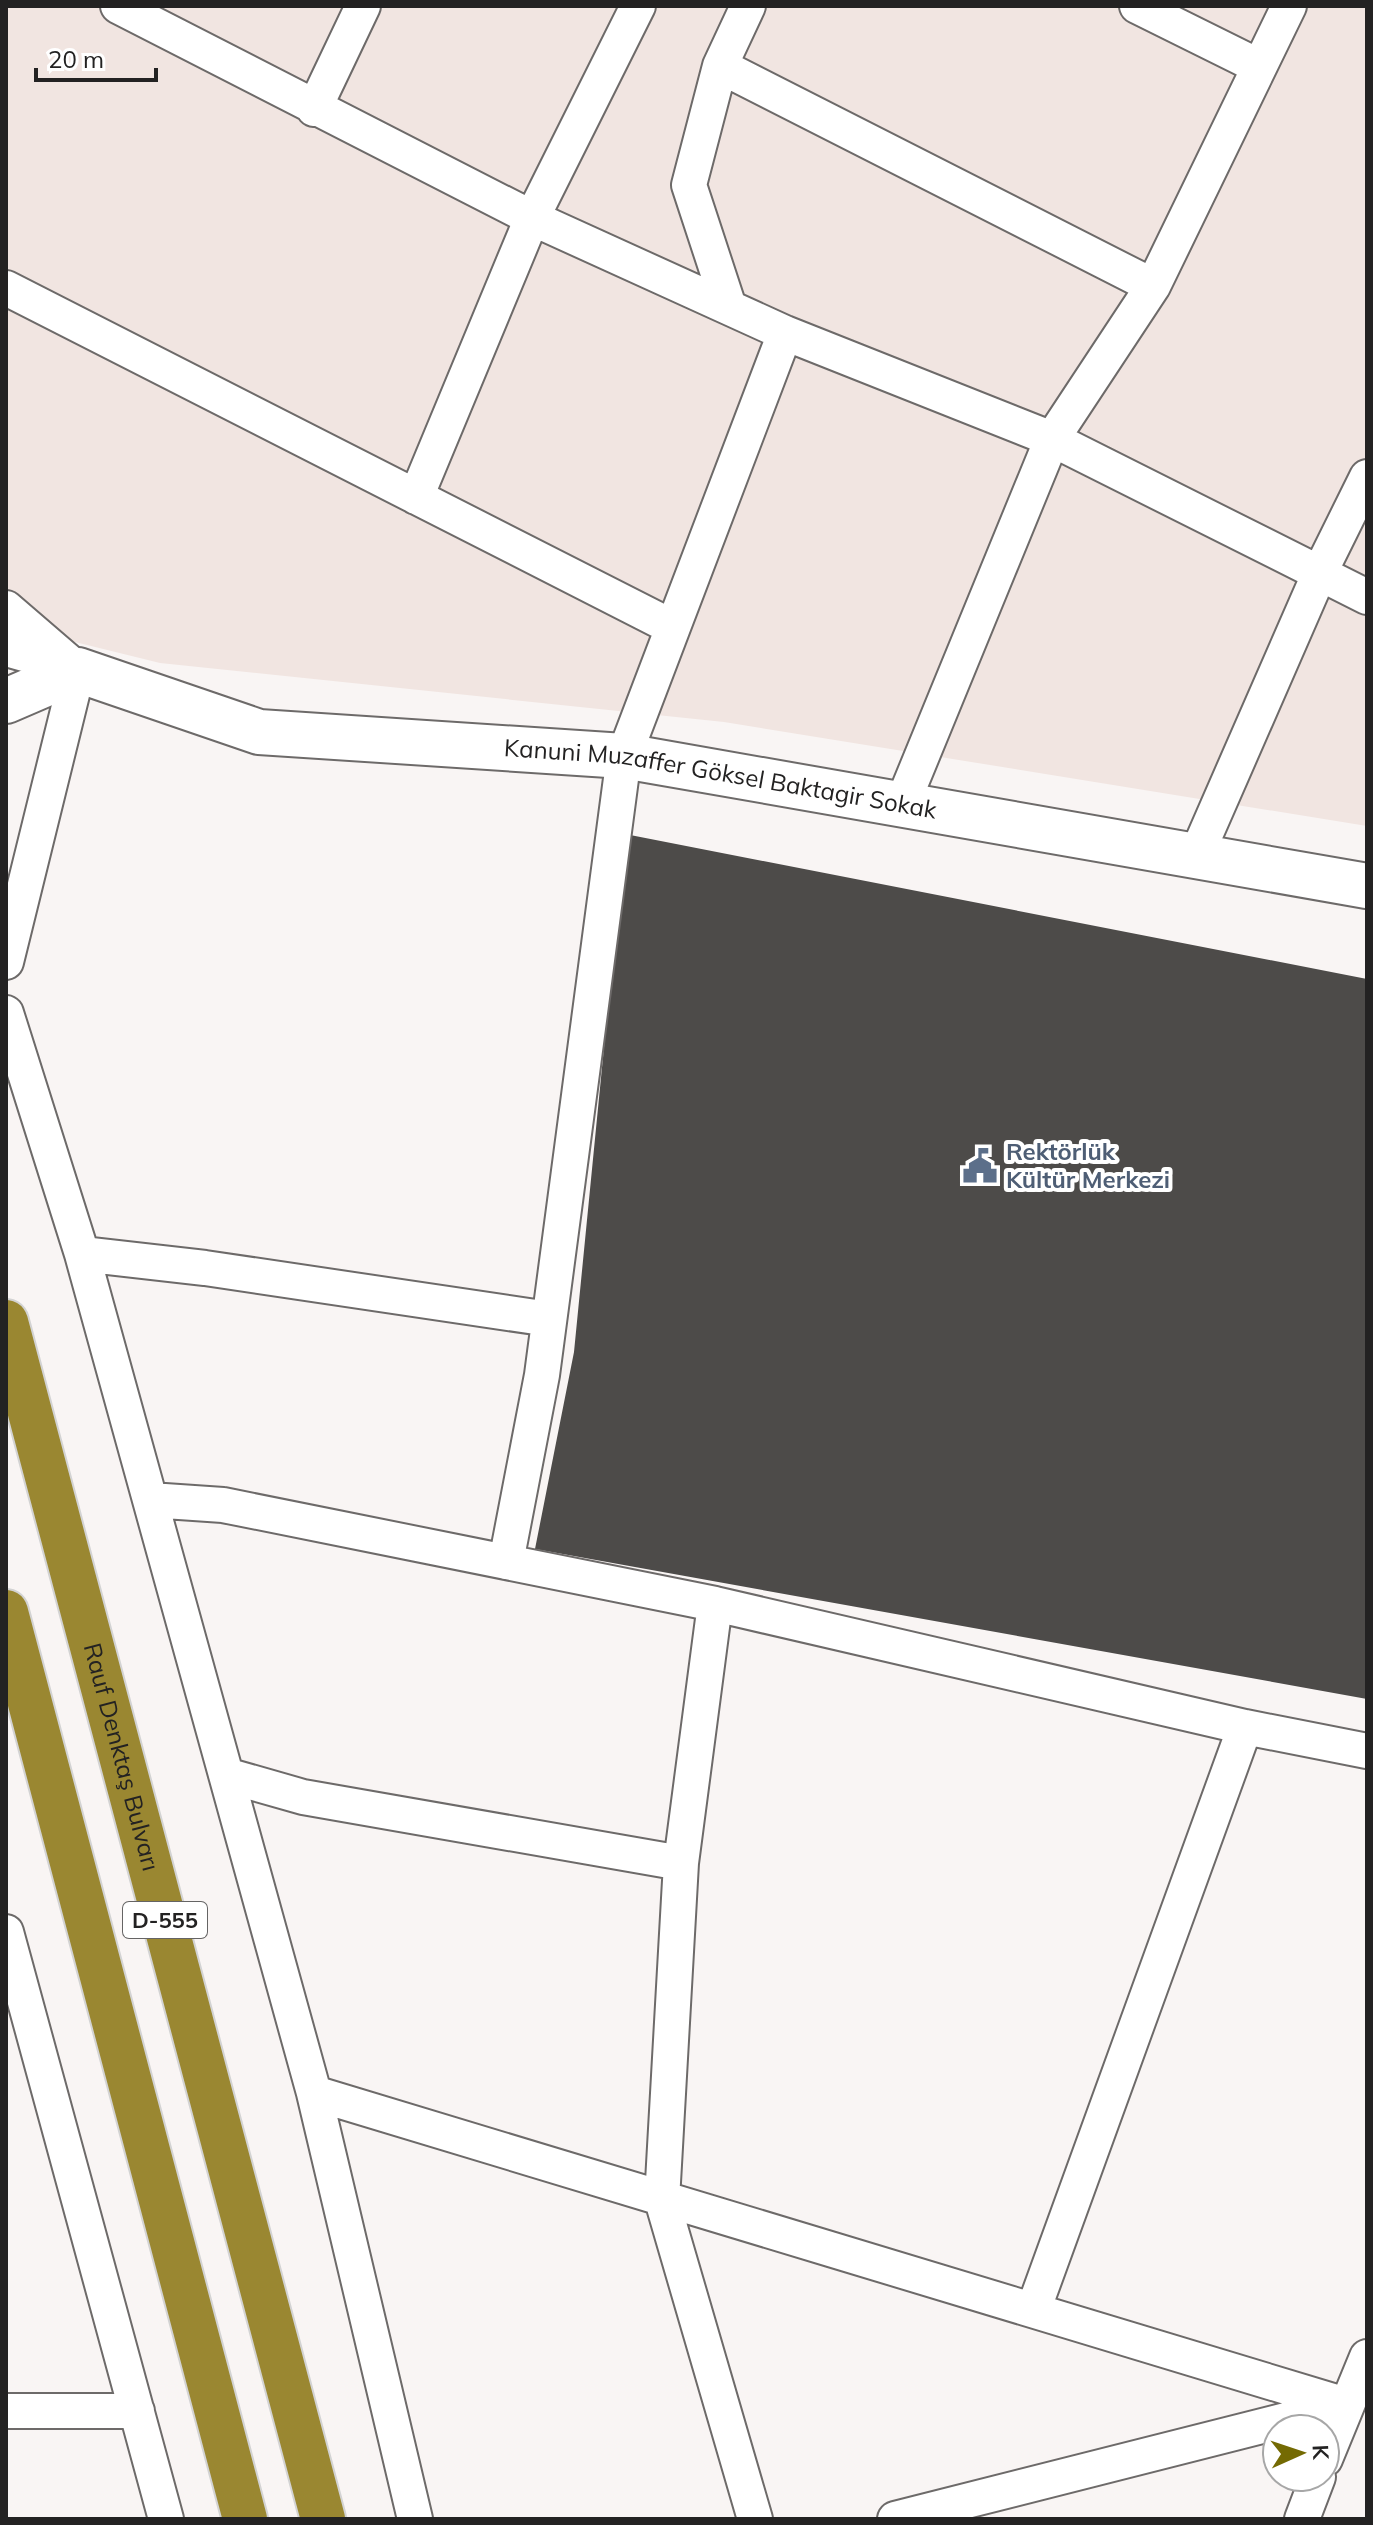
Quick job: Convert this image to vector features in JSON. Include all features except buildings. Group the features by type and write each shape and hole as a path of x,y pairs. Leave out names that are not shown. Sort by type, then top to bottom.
{"highway":[{"name":"Rauf Denktaş Bulvarı","path":"6,1322 323,2519"},
{"name":"D-555","path":"6,1612 245,2519"}],"street":[{"path":"120,6 314,109 532,218 785,333 1052,439 1321,570 1367,597"},
{"path":"314,109 363,6"},
{"path":"416,497 532,218 638,6"},
{"path":"729,307 689,185 720,66 748,6"},
{"path":"1137,6 1258,66"},
{"path":"903,802 1052,439 1153,286 1289,6"},
{"path":"720,66 1153,286"},
{"path":"6,288 672,627"},
{"path":"506,1562 542,1375 624,756 785,333"},
{"path":"1196,856 1321,570 1367,477"},
{"path":"6,608 78,670"},
{"name":"Kanuni Muzaffer Göksel Baktagir Sokak","path":"6,649 78,670 259,732 624,756 903,802 1367,886"},
{"path":"6,701 78,670"},
{"path":"6,962 78,670"},
{"path":"6,1013 82,1254 314,2093 415,2519"},
{"path":"82,1254 205,1268 549,1319"},
{"path":"150,1500 223,1505 715,1604 1245,1727 1367,1751"},
{"path":"715,1604 681,1863 662,2200 755,2519"},
{"path":"1034,2308 1245,1727"},
{"path":"226,1775 303,1797 681,1863"},
{"path":"6,1932 166,2519"},
{"path":"314,2093 662,2200 1034,2308 1346,2405"},
{"path":"1341,2418 1367,2357"},
{"path":"895,2519 1346,2405"},
{"path":"6,2411 137,2411"},
{"path":"1302,2519 1312,2493"}],"shaded area":[{"path":"6,6 1367,6 1367,826 724,722 160,663 6,625"}],"place":[{"name":"Rektörlük Kültür Merkezi","path":"980,1166"}]}
